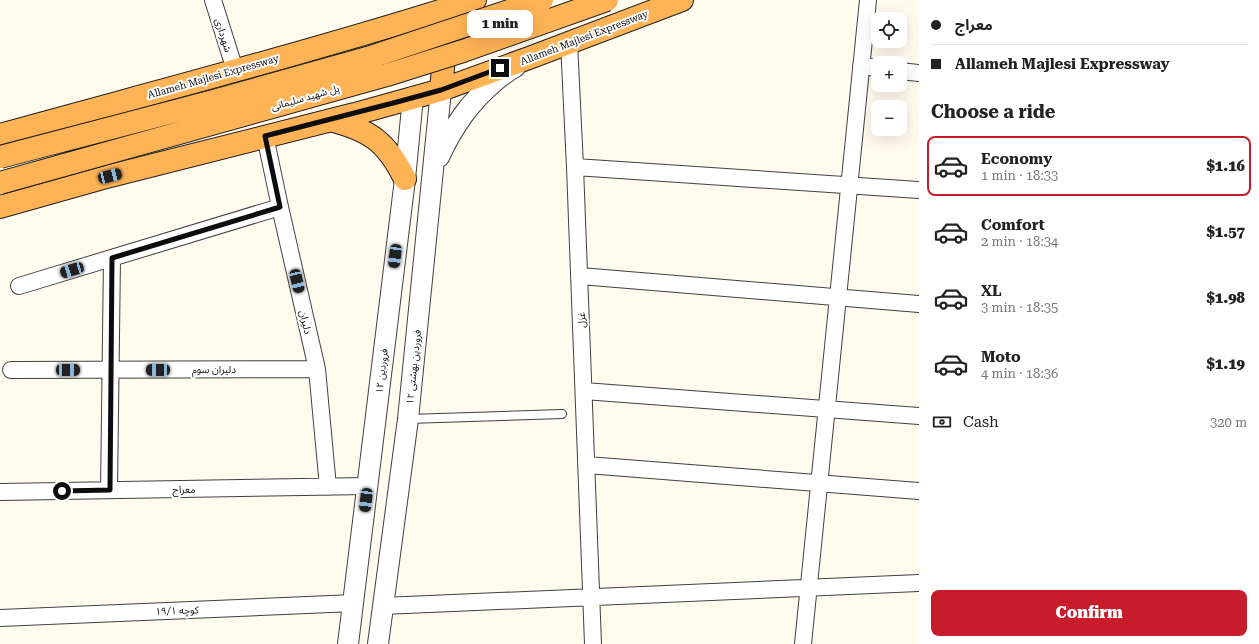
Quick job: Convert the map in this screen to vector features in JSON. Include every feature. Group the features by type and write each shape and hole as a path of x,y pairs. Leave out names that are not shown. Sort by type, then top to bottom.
{"highway":[{"path":"441,90 449,8 475,0"},
{"path":"508,0 504,7 504,20 508,31 516,41 537,55"},
{"name":"پل شهید سلیمانی","path":"0,157 214,101 374,56 542,0"},
{"name":"پل شهید سلیمانی","path":"0,183 394,72 463,51 607,0"},
{"name":"Allameh Majlesi Expressway","path":"413,98 441,90 682,0"},
{"name":"Allameh Majlesi Expressway","path":"0,135 334,42 449,8"},
{"path":"0,207 110,176 413,98 425,16"},
{"path":"334,42 345,44 357,50 367,60 372,74 372,90 367,102 355,114"},
{"path":"330,120 347,124 364,131 378,141 398,164 405,179"}],"street":[{"name":"شهرداری","path":"213,0 235,70"},
{"path":"803,644 868,0"},
{"name":"غزل","path":"569,42 580,276 593,644"},
{"path":"433,170 450,135 475,99 496,80 537,55"},
{"path":"861,66 871,67"},
{"path":"907,72 919,73"},
{"name":"۱۲ فروردین بهشتی","path":"378,644 408,419 441,90"},
{"name":"۱۲ فروردین","path":"348,644 405,179 413,98"},
{"name":"دلیران","path":"265,136 317,369 328,487"},
{"path":"575,167 919,190"},
{"path":"19,286 280,207"},
{"path":"110,490 112,258"},
{"path":"580,276 919,304"},
{"name":"دلیران سوم","path":"11,370 317,369"},
{"path":"584,391 919,416"},
{"path":"587,465 919,491"},
{"name":"معراج","path":"0,492 367,486"},
{"path":"383,606 919,583"},
{"name":"کوچه ۱۹/۱","path":"0,618 354,603"}],"lane":[{"path":"408,419 562,414"}],"route":[{"path":"62,491 110,490 112,258 280,207 265,136 355,114 441,90 500,68"}]}
